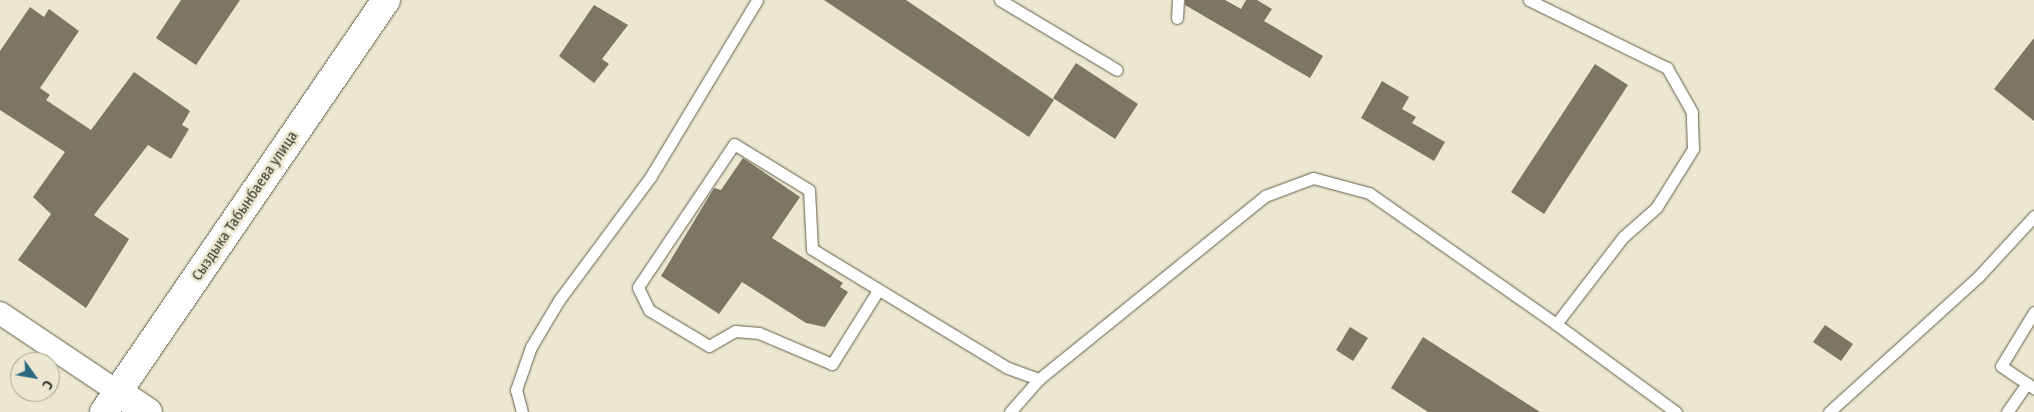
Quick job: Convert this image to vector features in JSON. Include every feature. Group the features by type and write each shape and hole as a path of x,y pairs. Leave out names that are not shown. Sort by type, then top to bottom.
{"street":[{"name":"Сыздыка Табынбаева улица","path":"111,402 386,0"},
{"path":"0,313 111,402 148,412"}],"lane":[{"path":"522,412 516,390 530,346 559,300 651,176 757,0"},
{"path":"1000,0 1117,70"},
{"path":"1177,18 1178,0"},
{"path":"1529,0 1667,68 1692,112 1693,149 1656,208 1623,237 1556,324"},
{"path":"877,292 832,364 759,333 735,331 709,346 649,310 638,287 734,144 809,190 812,249 877,292 1008,368 1039,379"},
{"path":"1010,412 1039,379 1265,196 1313,178 1369,192 1556,324 1676,412"},
{"path":"1829,412 1978,277 2034,216"},
{"path":"2007,412 2030,386 2001,366 2034,312"}],"building":[{"path":"181,0 240,0 196,65 156,38"},
{"path":"824,0 906,0 1054,100 1029,137"},
{"path":"1185,0 1225,0 1241,9 1246,0 1257,0 1272,9 1264,21 1323,56 1310,78 1185,5"},
{"path":"594,5 628,25 602,59 609,64 594,83 559,56"},
{"path":"30,7 44,17 49,9 79,31 40,88 50,95 46,100 91,130 134,72 190,111 182,125 189,129 171,159 148,145 94,215 129,239 86,308 18,260 51,214 33,197 65,152 0,110 0,51"},
{"path":"2034,38 2034,121 1994,89"},
{"path":"1076,63 1138,104 1115,139 1053,98"},
{"path":"1595,64 1628,85 1544,214 1511,192"},
{"path":"1382,81 1409,97 1402,109 1416,117 1412,123 1445,142 1434,161 1361,118"},
{"path":"743,158 800,197 772,238 843,283 840,287 848,292 825,327 806,323 742,282 719,314 661,276 714,188 721,190"},
{"path":"1825,325 1853,344 1841,361 1813,342"},
{"path":"1350,327 1368,338 1353,361 1336,350"},
{"path":"1423,337 1540,412 1428,412 1391,388"}]}
